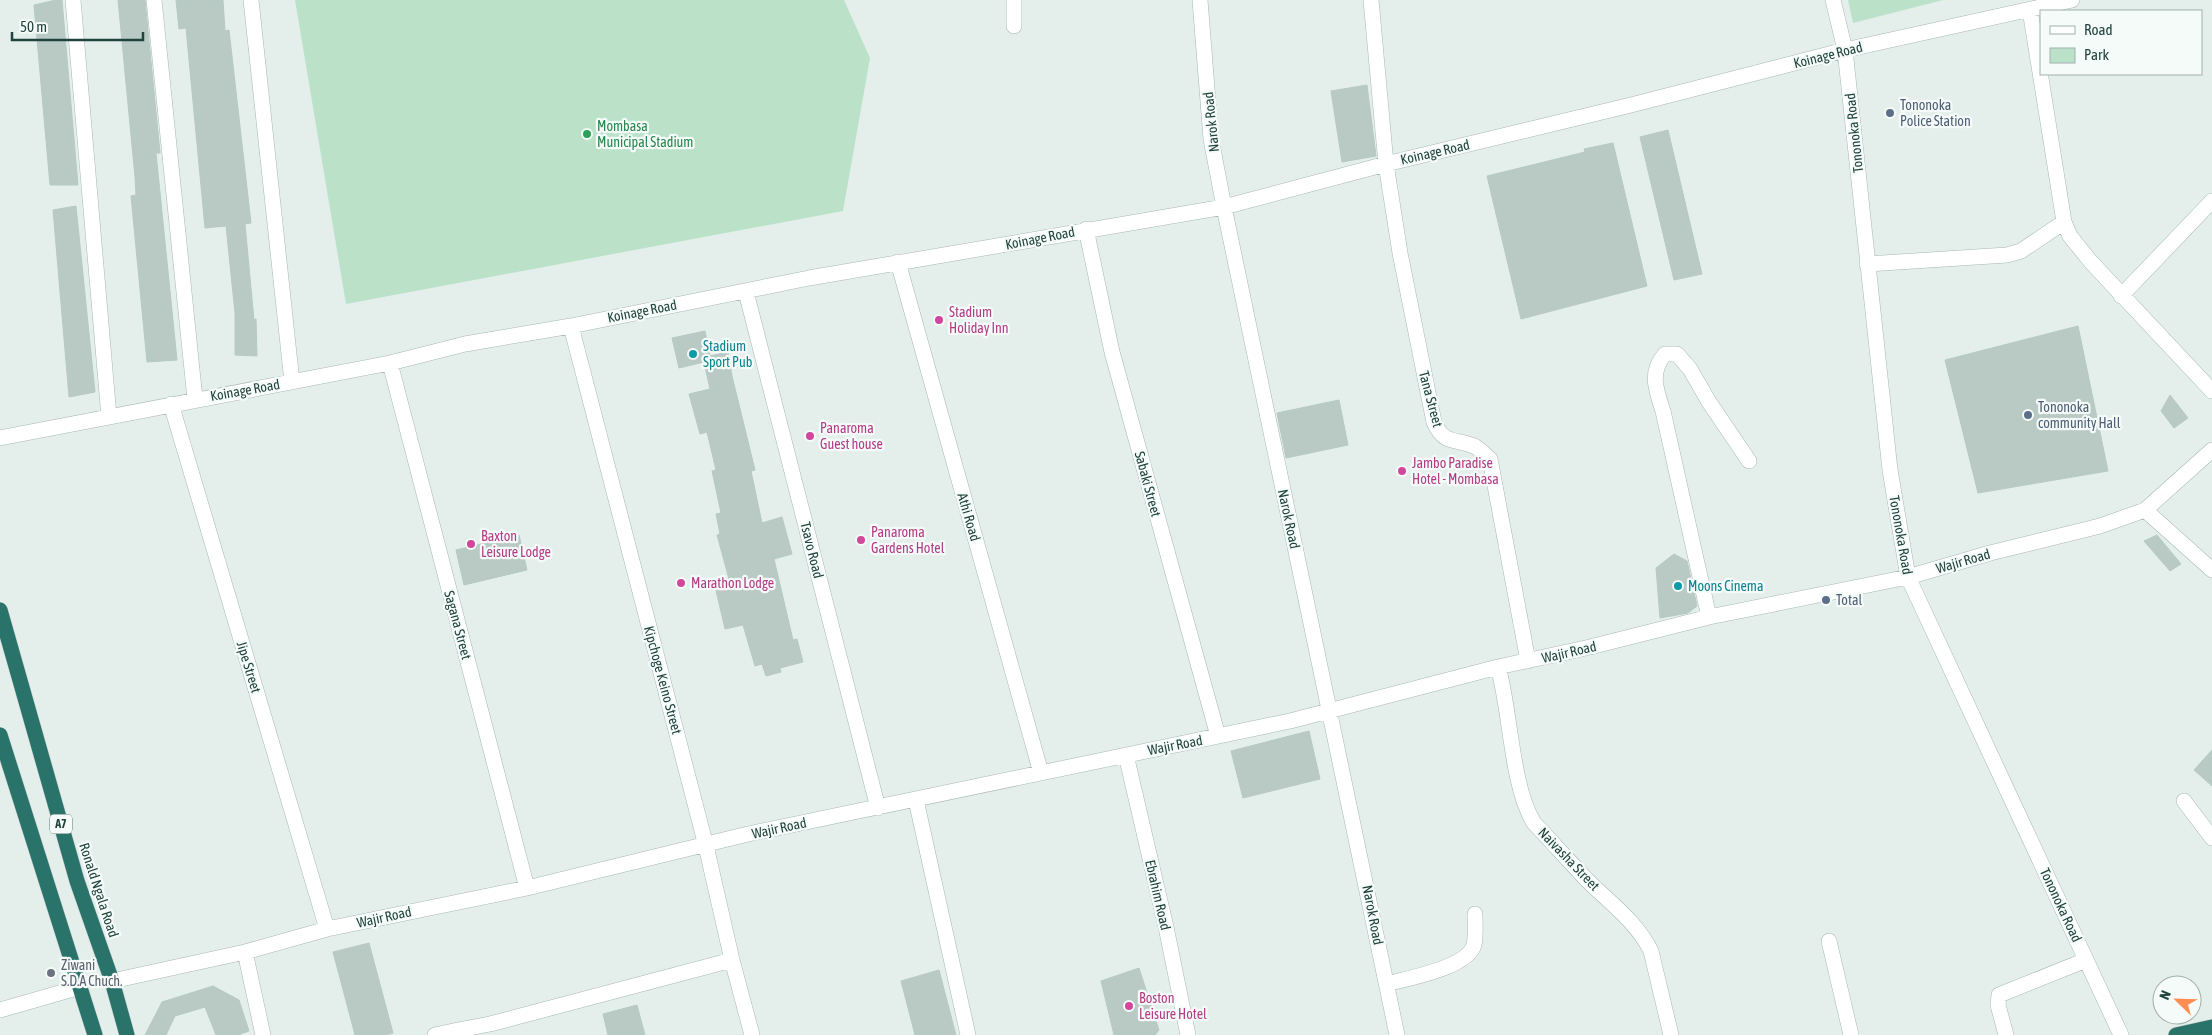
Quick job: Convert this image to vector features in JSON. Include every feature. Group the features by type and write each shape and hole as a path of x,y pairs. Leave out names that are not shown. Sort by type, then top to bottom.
{"highway":[{"name":"Ronald Ngala Road","path":"0,610 77,881 112,981 127,1035"},
{"name":"A7","path":"0,735 94,1035"},
{"path":"2176,1035 2212,1027"}],"street":[{"path":"73,0 109,417"},
{"path":"154,0 195,399"},
{"path":"251,0 292,382"},
{"path":"1014,0 1014,26"},
{"name":"Narok Road","path":"1200,0 1211,139 1397,1035"},
{"name":"Tana Street","path":"1371,0 1386,164 1402,263 1434,422 1441,435 1448,440 1475,446 1490,459 1528,661"},
{"name":"Tononoka Road","path":"1833,0 1845,50 1890,470 1908,577 2121,1035"},
{"name":"Koinage Road","path":"0,438 390,363 465,344 571,326 632,312 898,262 985,249 1086,229 1224,207 1386,164 1631,105 1845,50 2072,0"},
{"path":"2030,10 2040,72"},
{"path":"2040,75 2064,222 2070,236 2121,296 2212,391"},
{"path":"2121,296 2212,201"},
{"path":"1867,264 2007,255 2021,251 2064,222"},
{"name":"Sabaki Street","path":"1086,229 1112,352 1218,736"},
{"name":"Athi Road","path":"898,262 1041,773"},
{"name":"Tsavo Road","path":"746,292 878,808"},
{"name":"Kipchoge Keino Street","path":"571,326 706,846 732,960 752,1035"},
{"path":"1709,617 1663,411 1656,390 1654,372 1658,362 1665,354 1677,354 1690,369 1718,417 1749,461"},
{"name":"Sagana Street","path":"390,363 527,888"},
{"name":"Jipe Street","path":"171,404 327,929"},
{"name":"Wajir Road","path":"112,981 245,952 327,929 527,888 706,846 748,834 1330,712 1498,667 1709,617 1908,577 1982,555 2100,526 2145,510 2212,450"},
{"path":"2145,510 2212,570"},
{"name":"Naivasha Street","path":"1498,667 1504,689 1517,769 1529,814 1587,880 1626,915 1646,941 1651,951 1671,1035"},
{"name":"Ebrahim Road","path":"1126,755 1166,927 1188,1035"},
{"path":"916,800 968,1035"},
{"path":"2184,801 2212,838"},
{"path":"1387,984 1453,965 1468,956 1474,945 1476,914"},
{"path":"1829,941 1851,1035"},
{"path":"245,952 263,1035"},
{"path":"435,1035 459,1033 732,960"},
{"path":"2006,1035 1998,1004 1999,995 2086,960"},
{"path":"0,1010 80,987"}],"green space":[{"name":"Mombasa Municipal Stadium","path":"295,0 844,0 870,58 843,211 346,304"},
{"path":"1848,0 1943,0 1853,23"}],"building":[{"path":"62,0 78,185 50,185 34,5"},
{"path":"118,0 145,0 160,153 156,153 177,360 147,362 131,196 136,195 135,177"},
{"path":"176,0 223,0 225,31 229,30 251,223 245,224 254,320 256,319 257,356 235,355 235,313 226,226 205,228 186,28 179,29"},
{"path":"1367,85 1376,156 1342,162 1331,91"},
{"path":"1668,130 1702,274 1674,280 1640,137"},
{"path":"1613,143 1647,286 1521,319 1487,176 1585,152 1584,149"},
{"path":"76,206 95,392 69,397 53,210"},
{"name":"Tononoka community Hall","path":"2078,326 2108,471 1978,493 1945,360"},
{"path":"705,331 710,356 728,352 755,470 751,471 762,523 782,517 792,554 774,559 793,640 797,639 803,662 780,668 781,672 766,676 762,664 755,666 743,625 725,629 714,582 729,579 717,535 720,534 716,514 721,513 712,471 716,470 707,432 700,434 689,394 710,389 704,362 679,368 672,338"},
{"path":"2170,395 2188,418 2174,428 2161,411"},
{"path":"1339,400 1348,445 1286,458 1277,413"},
{"path":"519,535 527,570 464,585 456,550"},
{"path":"2157,535 2181,564 2170,571 2144,541"},
{"name":"Moons Cinema","path":"1674,554 1687,561 1697,606 1688,613 1660,618 1656,568"},
{"path":"1309,731 1320,779 1243,798 1231,751"},
{"path":"2212,750 2212,786 2194,770"},
{"path":"369,943 393,1033 385,1035 355,1035 333,952"},
{"name":"Boston Leisure Hotel","path":"1139,968 1159,1030 1155,1035 1114,1035 1101,981"},
{"path":"939,970 956,1035 915,1035 901,981"},
{"path":"213,986 239,1000 249,1031 238,1035 216,1035 205,1007 175,1016 166,1035 145,1035 162,1002"},
{"path":"637,1005 645,1035 608,1035 603,1014"}],"place":[{"name":"Tononoka Police Station","path":"1890,113"},
{"name":"Mombasa Municipal Stadium","path":"587,134"},
{"name":"Stadium Holiday Inn","path":"939,320"},
{"name":"Stadium Sport Pub","path":"693,354"},
{"name":"Tononoka community Hall","path":"2028,415"},
{"name":"Panaroma Guest house","path":"810,436"},
{"name":"Jambo Paradise Hotel - Mombasa","path":"1402,471"},
{"name":"Panaroma Gardens Hotel","path":"861,540"},
{"name":"Baxton Leisure Lodge","path":"471,544"},
{"name":"Marathon Lodge","path":"681,583"},
{"name":"Moons Cinema","path":"1678,586"},
{"name":"Total","path":"1826,600"},
{"name":"Ziwani S.D.A Chuch.","path":"51,973"},
{"name":"Boston Leisure Hotel","path":"1129,1006"}]}
